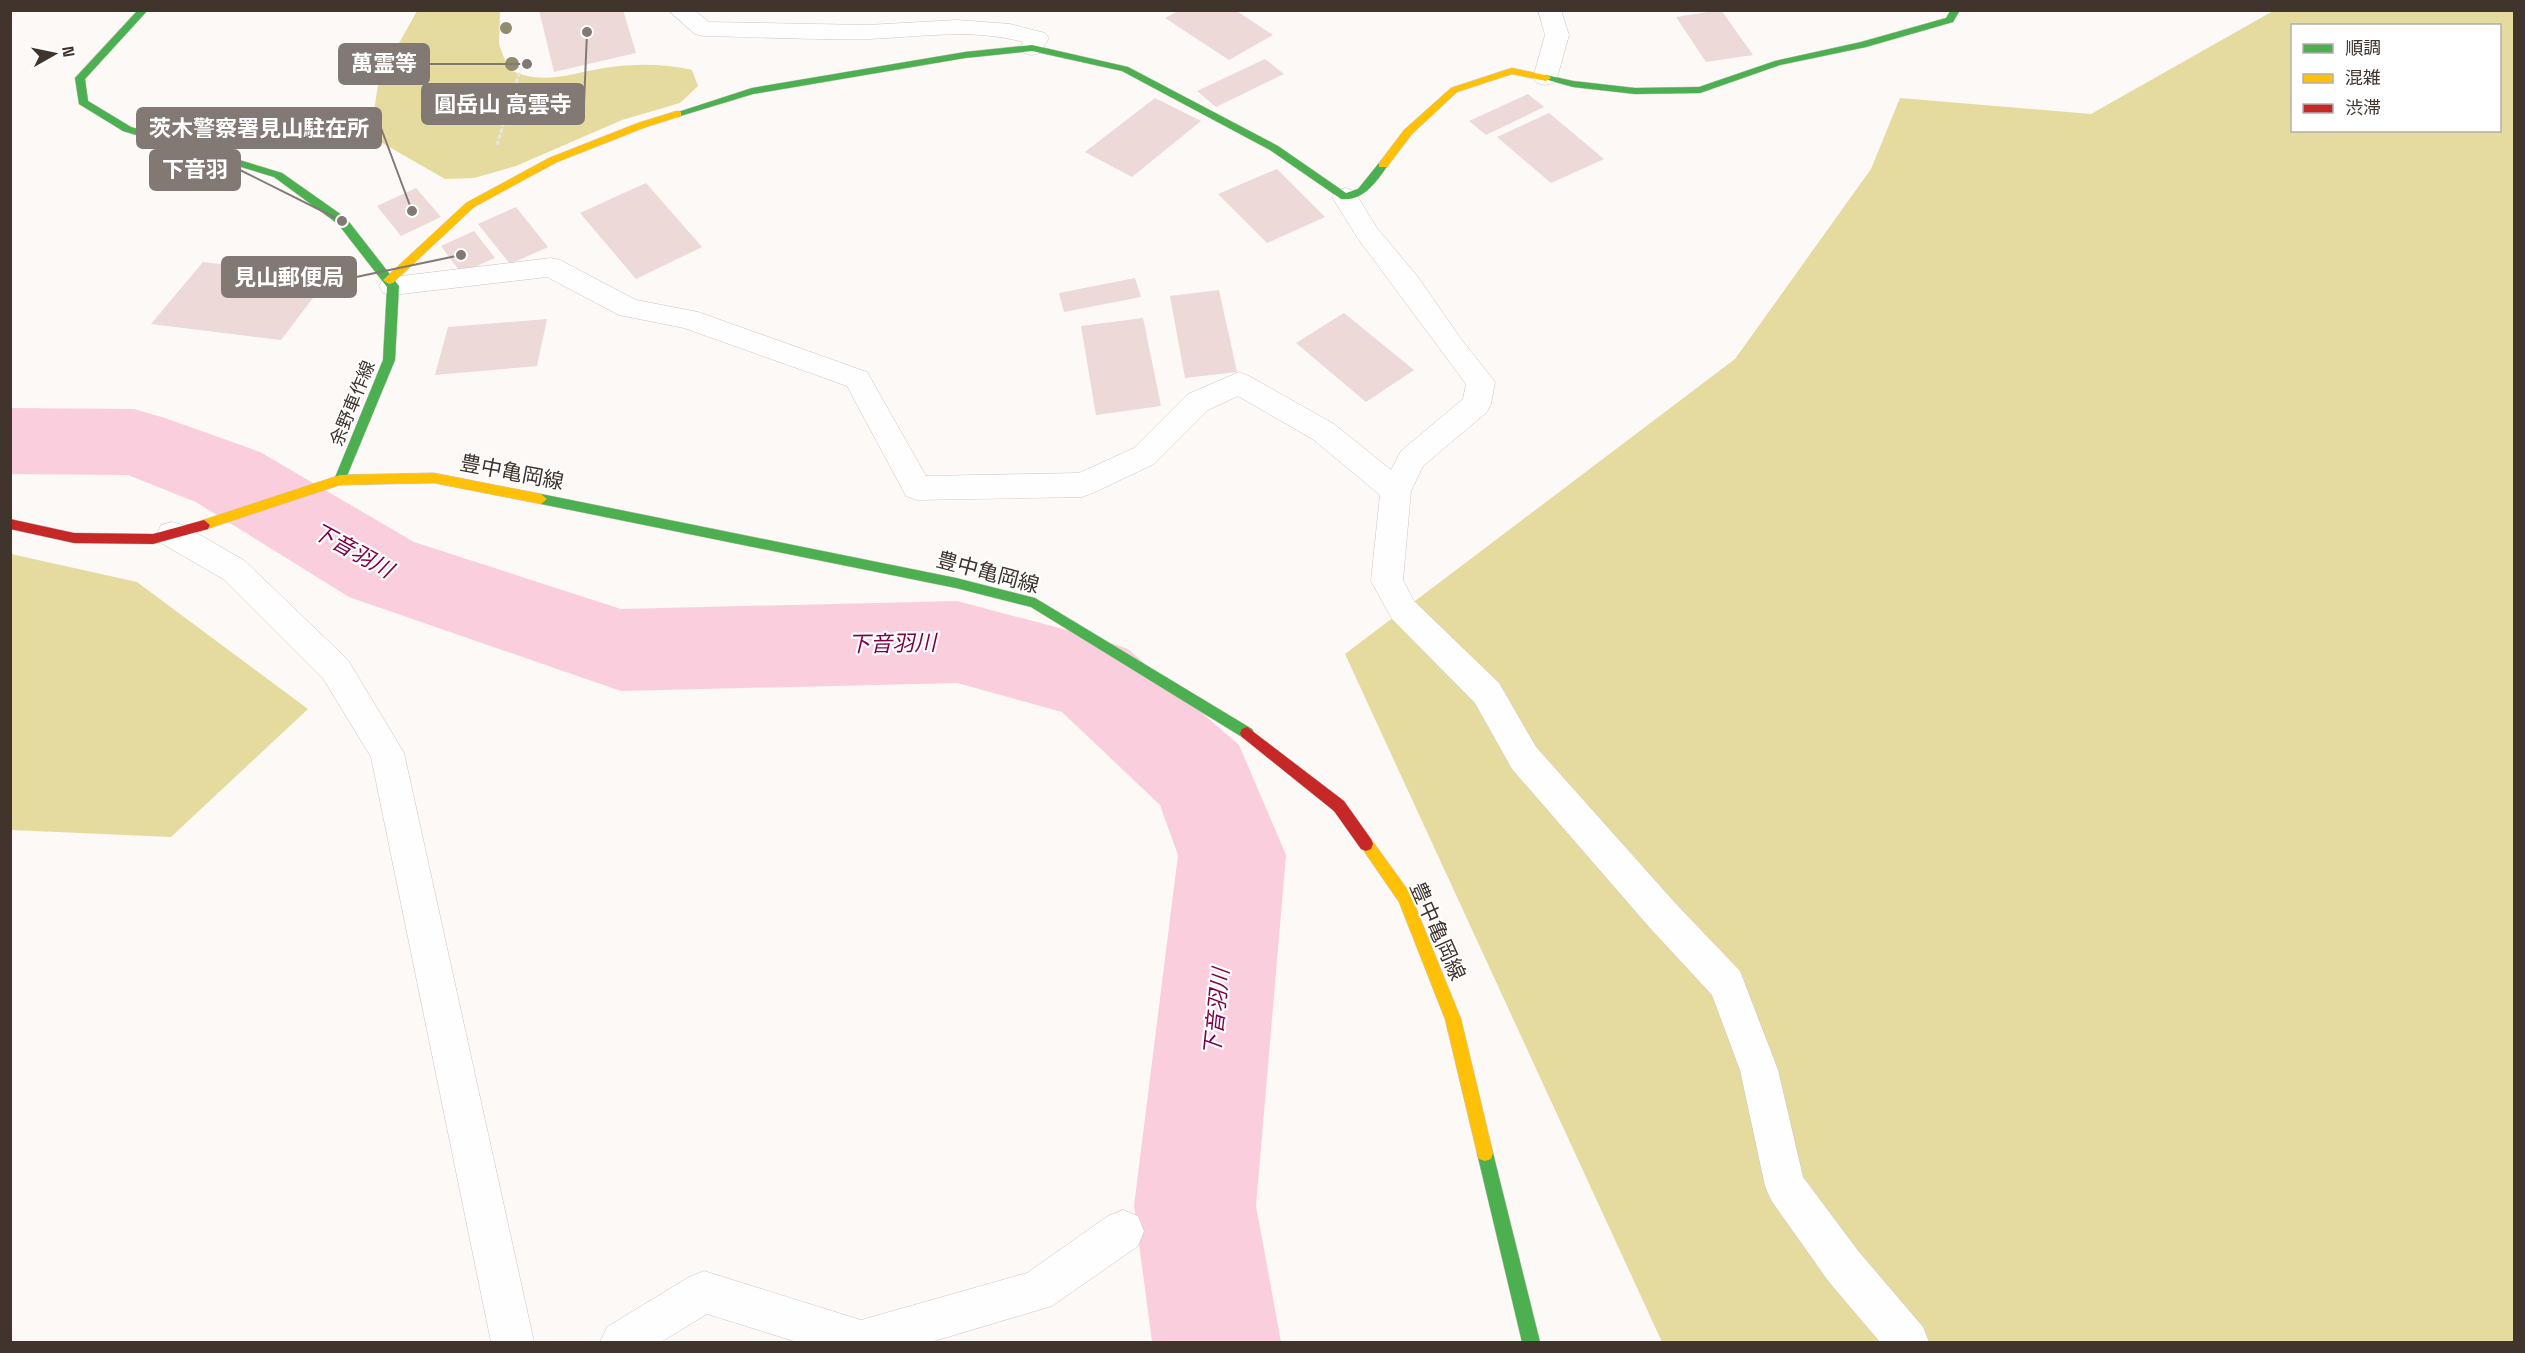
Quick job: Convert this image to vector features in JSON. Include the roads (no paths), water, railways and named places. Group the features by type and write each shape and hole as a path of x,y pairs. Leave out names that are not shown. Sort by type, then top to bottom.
{"main road":[{"path":"144,10 80,78 83,102 127,129 278,175 342,221 391,283 470,205 553,160 642,125 752,91 964,55 1032,48 1125,69 1274,148 1345,197 1362,191 1408,132 1454,90 1512,71 1635,91 1700,90 1779,63 1863,45 1950,20 1956,10"},
{"name":"余野車作線","path":"340,480 389,360 391,283"},
{"name":"豊中亀岡線","path":"10,524 74,538 153,539 216,522 340,480 434,478 932,579 1035,603 1249,734 1340,806 1405,898 1453,1019 1531,1342"}],"street":[{"path":"679,10 703,29 867,32 957,27 1010,31 1037,38 1032,48"},
{"path":"1545,78 1557,35 1549,10"},
{"path":"1345,197 1368,234 1481,382 1477,404 1412,459 1396,491 1388,582 1403,610 1487,693 1524,758 1663,916 1727,984 1759,1070 1785,1186 1844,1267 1908,1342"},
{"path":"391,283 551,267 629,308 688,319 857,379 917,488 1082,485 1144,456 1198,402 1239,383 1324,432 1396,491"},
{"path":"172,534 234,570 336,670 387,753 513,1342"},
{"path":"622,1342 704,1292 861,1341 1037,1291 1123,1231"}],"waterway":[{"name":"下音羽川","path":"10,441 134,442 228,477 382,570 621,650 957,642 1093,679 1202,777 1232,855 1195,1206 1217,1342"}],"place":[{"name":"圓岳山 高雲寺","path":"587,32"},
{"name":"萬霊等","path":"527,64"},
{"name":"茨木警察署見山駐在所","path":"412,211"},
{"name":"下音羽","path":"342,221"},
{"name":"見山郵便局","path":"461,255"}]}
